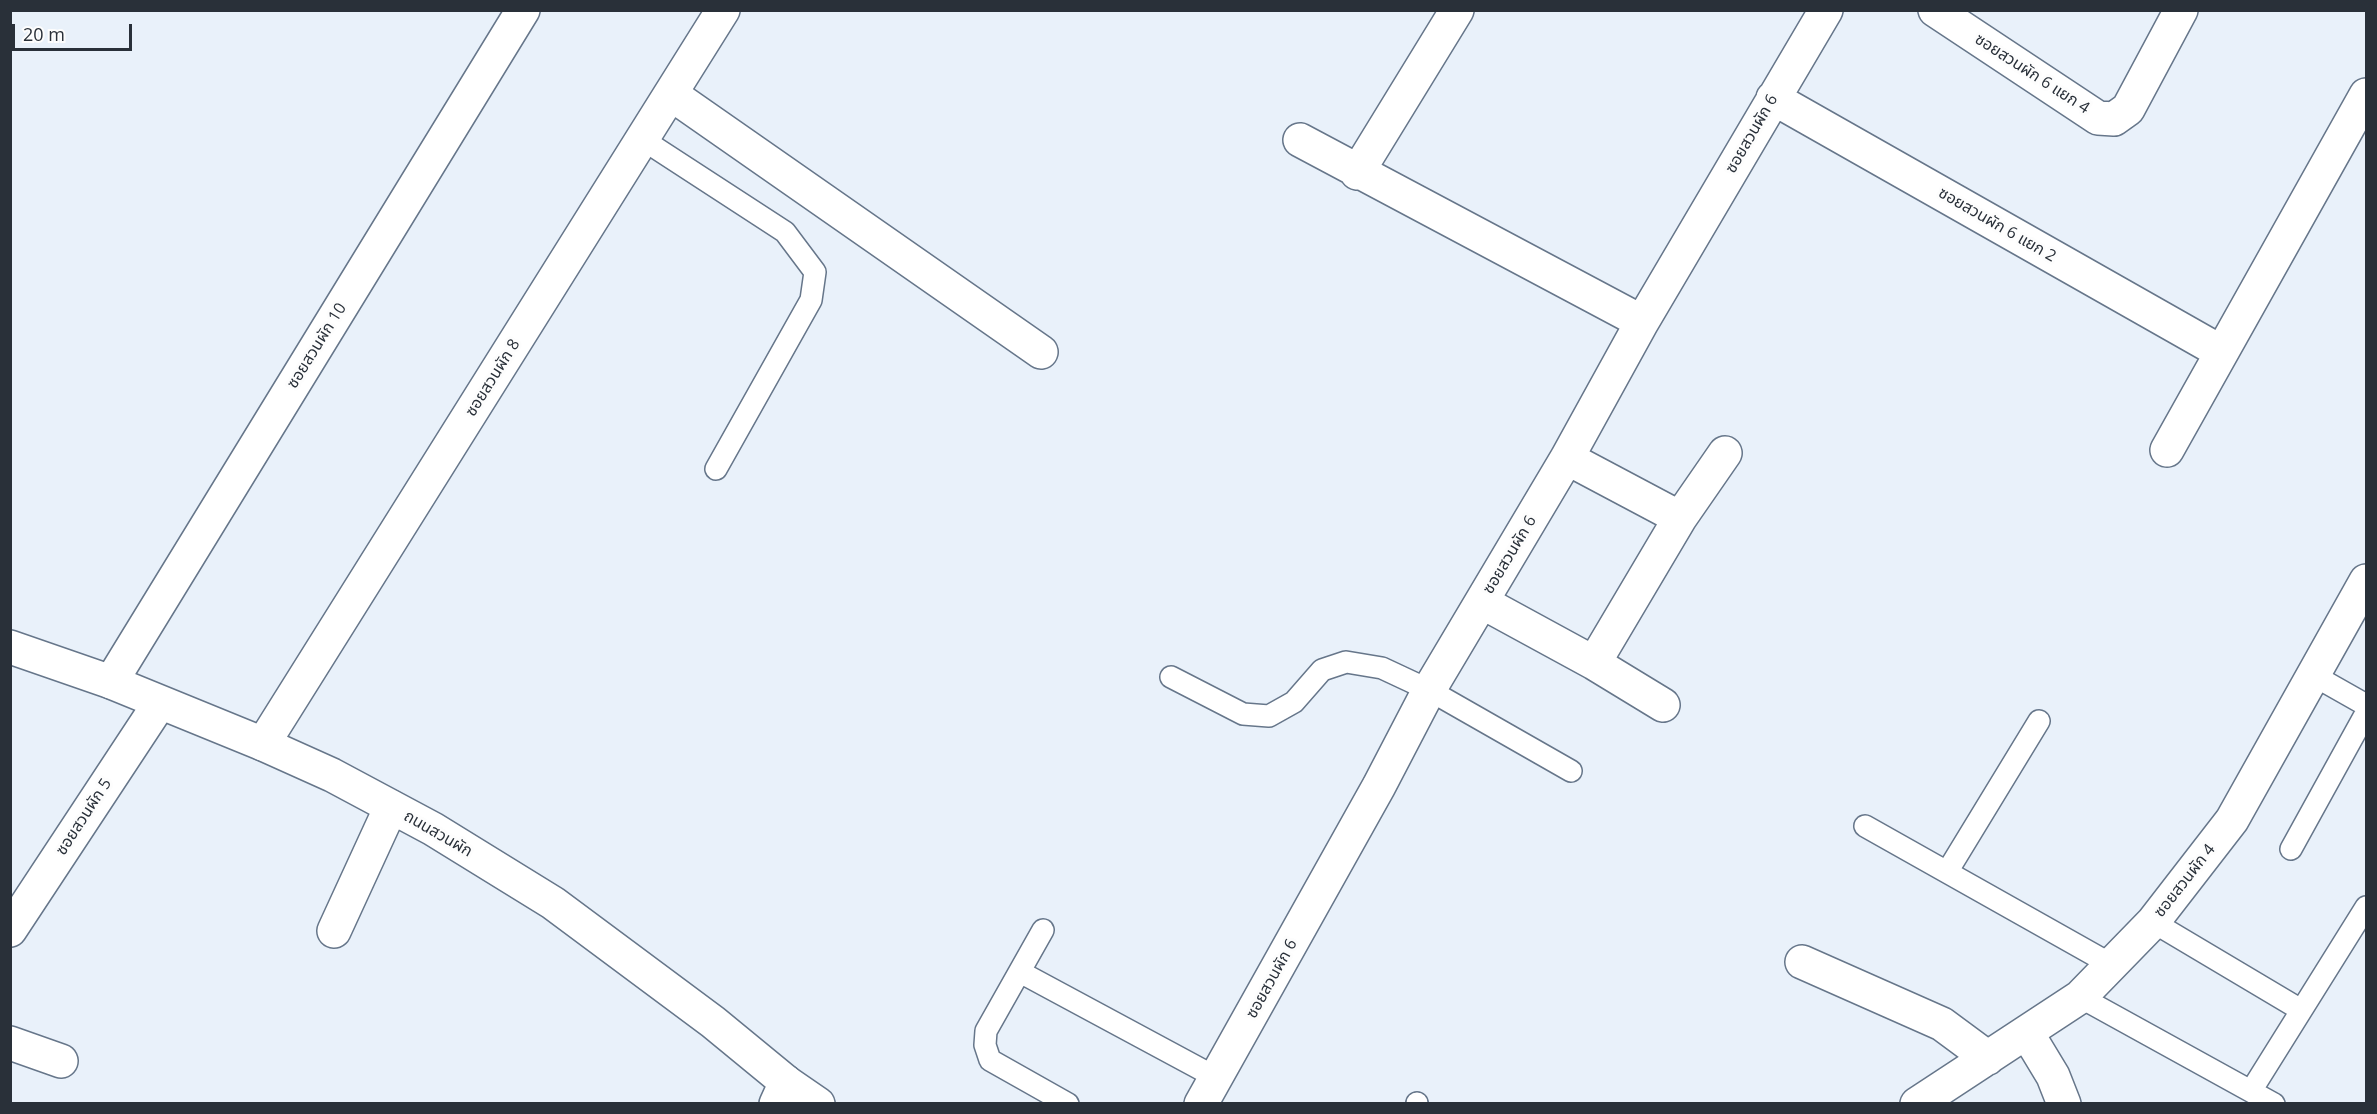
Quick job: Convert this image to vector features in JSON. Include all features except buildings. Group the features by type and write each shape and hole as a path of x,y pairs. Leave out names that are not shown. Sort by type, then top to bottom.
{"street":[{"name":"ซอยสวนผัก 10","path":"111,682 523,10"},
{"name":"ซอยสวนผัก 8","path":"263,744 723,10"},
{"path":"1357,172 1457,10"},
{"name":"ซอยสวนผัก 6","path":"1209,1091 1429,690 1567,458 1642,322 1826,10"},
{"name":"ซอยสวนผัก 6 แยก 4","path":"1935,10 2098,118 2114,119 2128,109 2181,10"},
{"path":"671,94 1041,352"},
{"path":"2167,450 2367,95"},
{"name":"ซอยสวนผัก 6 แยก 2","path":"1773,98 2221,352"},
{"path":"1300,140 1642,322"},
{"path":"1594,663 1680,518 1725,453"},
{"path":"1567,458 1680,518"},
{"name":"ซอยสวนผัก 4","path":"1917,1104 2080,997 2153,922 2232,820 2367,581"},
{"path":"1482,602 1594,663 1663,705"},
{"name":"ถนนสวนผัก","path":"10,647 111,682 159,704 263,744 332,775 433,830 553,903 713,1022 781,1093 818,1104"},
{"name":"ซอยสวนผัก 5","path":"10,930 159,704"},
{"path":"334,931 391,807"},
{"path":"1802,962 1942,1024 1988,1058"},
{"path":"2027,1033 2053,1076 2064,1104"},
{"path":"10,1043 61,1061"}],"lane":[{"path":"642,139 785,232 815,272 811,300 716,469"},
{"path":"1171,677 1243,714 1269,716 1294,702 1322,670 1346,662 1382,668 1429,690 1571,771"},
{"path":"2313,675 2367,705"},
{"path":"2291,849 2367,713"},
{"path":"1947,872 2039,721"},
{"path":"1865,826 2112,964"},
{"path":"2251,1091 2367,907"},
{"path":"2153,922 2301,1010"},
{"path":"1043,930 986,1031 985,1045 990,1060 1068,1104"},
{"path":"1020,972 1209,1091"},
{"path":"2080,997 2274,1104"}]}
